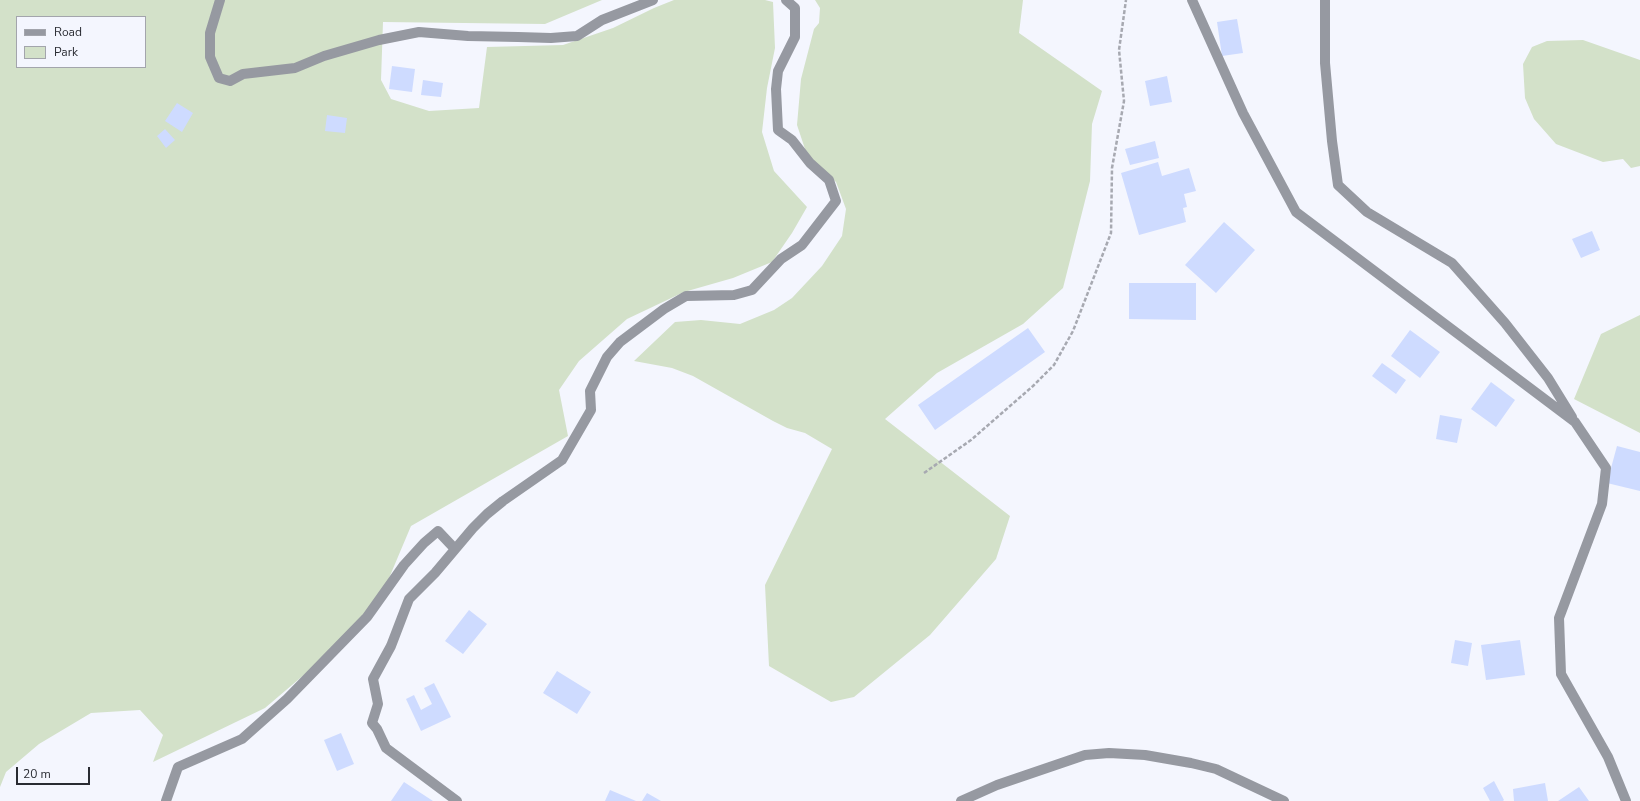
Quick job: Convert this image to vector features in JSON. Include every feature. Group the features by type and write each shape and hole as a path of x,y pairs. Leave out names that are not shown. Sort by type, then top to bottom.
{"street":[{"path":"220,0 210,33 210,57 219,78 230,81 243,74 295,68 324,56 366,44 419,32 518,38 577,36 602,20 652,0"},
{"path":"457,801 386,748 377,728 372,724 378,704 373,679 391,646 409,599 435,573 473,528 503,501 562,460 591,410 590,391 607,357 620,342 664,308 686,296 734,294 752,290 781,259 802,245 836,201 829,180 810,163 792,140 778,130 776,89 778,71 795,37 795,8 786,0"},
{"path":"1192,0 1243,114 1296,212 1575,422"},
{"path":"1325,0 1325,63 1332,141 1338,185 1367,212 1452,263 1505,324 1548,378 1606,468 1602,504 1559,618 1561,674 1608,757 1626,801"},
{"path":"166,801 178,767 242,739 288,700 367,617 404,565 424,543 438,531 456,549"},
{"path":"961,801 997,785 1085,755 1109,753 1145,755 1216,769 1284,801"}],"path":[{"path":"924,473 971,440 1033,386 1054,365 1073,331 1110,233 1112,168 1124,101 1119,50 1126,0"}],"green space":[{"path":"0,0 602,0 545,24 383,22 381,80 391,99 429,111 479,108 487,47 563,45 613,28 674,0 765,0 773,2 775,48 767,88 762,132 774,171 807,207 792,233 772,262 733,278 684,292 627,319 579,361 559,390 568,436 411,526 373,616 265,708 153,762 163,735 140,710 91,713 39,744 6,772 0,787"},
{"path":"815,0 1023,0 1019,33 1102,91 1092,124 1090,181 1063,288 1023,324 937,373 885,419 1010,516 996,559 930,635 854,697 831,702 769,666 765,585 832,449 805,433 787,428 773,421 693,376 672,368 634,361 675,322 701,320 740,324 774,310 792,298 822,266 842,236 846,209 836,182 807,155 797,125 801,79 814,29 819,23 820,8"},
{"path":"1583,40 1640,60 1640,166 1631,168 1623,159 1603,162 1556,144 1534,119 1525,98 1523,64 1532,47 1547,41"},
{"path":"1640,315 1640,433 1574,399 1601,334"}],"building":[{"path":"1237,19 1243,53 1222,56 1217,22"},
{"path":"392,66 415,69 412,92 389,89"},
{"path":"1167,76 1172,102 1150,106 1145,81"},
{"path":"423,80 443,83 441,97 421,95"},
{"path":"177,103 193,113 182,132 165,121"},
{"path":"327,115 347,118 345,133 325,131"},
{"path":"165,129 175,140 166,148 157,136"},
{"path":"1155,141 1159,158 1130,165 1125,149"},
{"path":"1158,162 1162,176 1189,168 1196,191 1184,194 1187,207 1183,208 1186,222 1139,235 1121,173"},
{"path":"1224,222 1255,250 1216,293 1185,265"},
{"path":"1592,231 1600,250 1581,258 1572,239"},
{"path":"1129,283 1196,283 1196,320 1129,319"},
{"path":"1028,328 1045,352 935,430 918,405"},
{"path":"1410,330 1440,352 1420,378 1391,356"},
{"path":"1382,363 1406,380 1396,394 1372,376"},
{"path":"1491,382 1515,400 1496,427 1471,409"},
{"path":"1440,415 1462,419 1457,443 1436,439"},
{"path":"1617,446 1640,452 1640,491 1607,483"},
{"path":"469,610 487,624 463,654 445,641"},
{"path":"1455,640 1472,643 1468,666 1451,663"},
{"path":"1520,640 1525,675 1486,680 1481,645"},
{"path":"557,671 591,692 577,714 543,693"},
{"path":"434,683 451,717 421,731 406,699 414,695 421,710 432,704 424,688"},
{"path":"341,733 354,764 337,771 324,740"},
{"path":"1494,781 1504,800 1503,801 1490,801 1483,788"},
{"path":"404,782 433,801 391,801"},
{"path":"1545,783 1548,801 1514,801 1513,789"},
{"path":"1579,787 1589,801 1558,801"},
{"path":"610,790 636,801 605,801"},
{"path":"647,793 661,801 642,801"}]}
